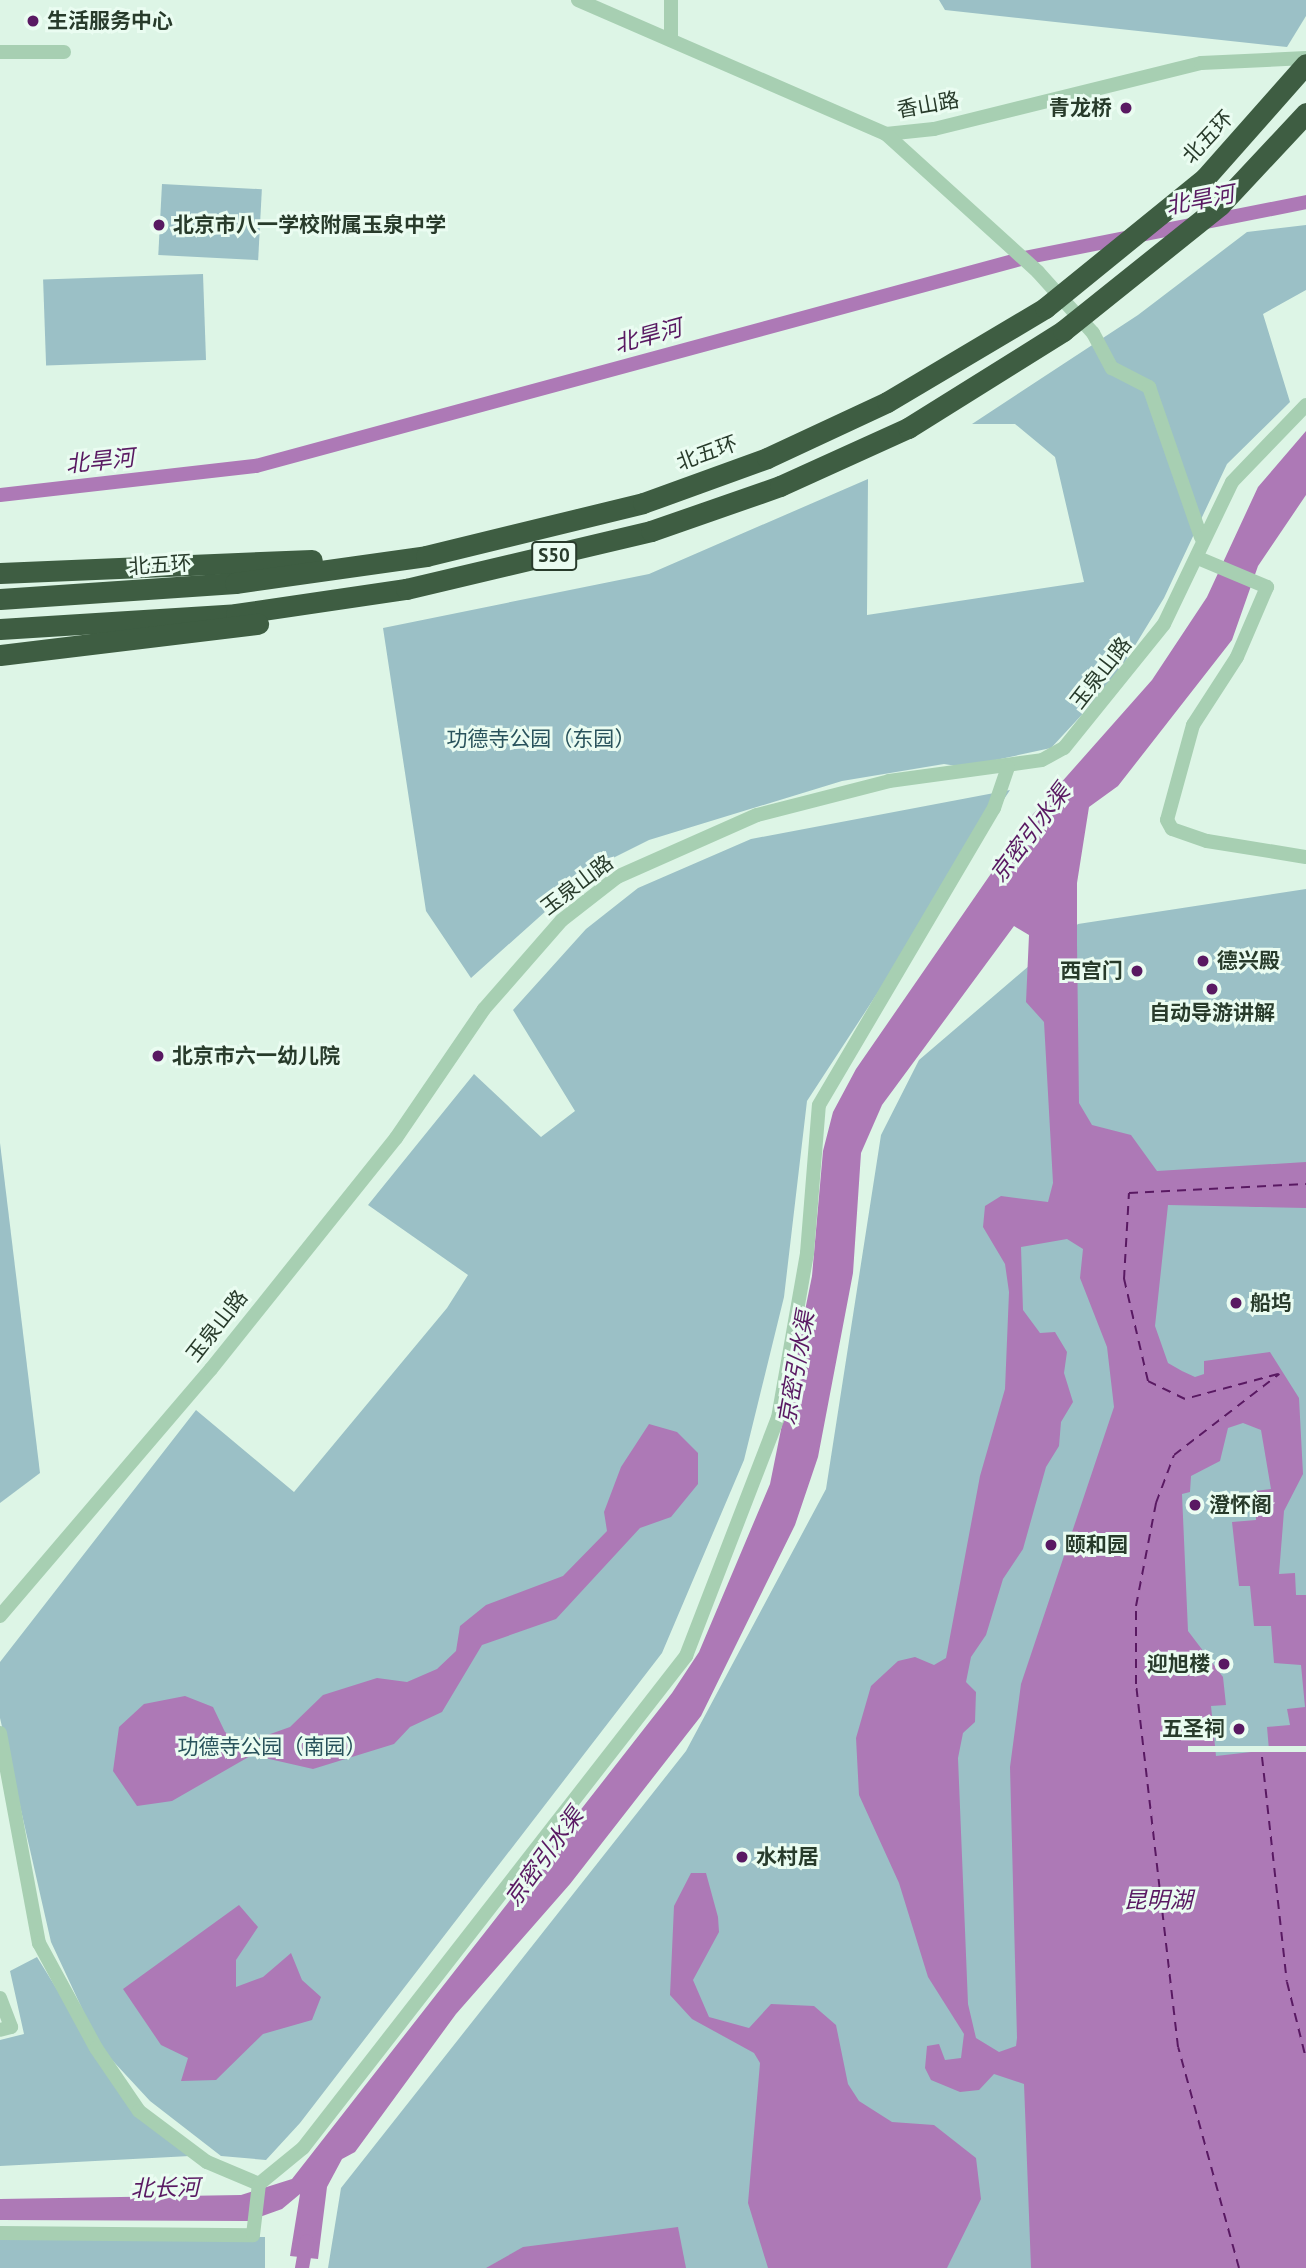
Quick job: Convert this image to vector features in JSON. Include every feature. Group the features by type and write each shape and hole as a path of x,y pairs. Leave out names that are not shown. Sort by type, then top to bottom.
{"highway":[{"name":"北五环","path":"0,599 235,583 426,556 643,503 767,457 887,402 1045,308 1205,178 1306,64"},
{"name":"S50","path":"0,629 236,614 406,589 651,531 780,486 908,428 1063,331 1220,205 1306,113"},
{"path":"0,573 426,556"},
{"path":"0,655 244,627 406,589"}],"street":[{"name":"香山路","path":"578,0 611,7 671,40 886,134 934,129 1201,63 1306,58"},
{"path":"671,0 671,40"},
{"path":"0,52 64,52"},
{"path":"886,134 1038,272 1093,334 1112,368 1149,387 1201,537"},
{"name":"玉泉山路","path":"0,1616 396,1138 511,975 588,898 659,856 800,801 889,781 1008,767 1042,760 1088,726 1164,624 1198,558 1228,489 1306,405"},
{"path":"1198,558 1268,587 1237,657 1193,725 1167,811 1172,829 1207,841 1306,857"},
{"path":"258,2184 303,2148 686,1656 778,1418 807,1253 819,1105 994,808 1008,767"},
{"path":"0,1733 39,1943 96,2048 139,2111 207,2162 258,2184"},
{"path":"0,1998 11,2027 0,2030"},
{"path":"0,2233 253,2235 258,2227 258,2184"}],"green space":[{"path":"939,0 1306,0 1306,16 1287,47 945,10"},
{"path":"162,184 262,189 258,260 158,255"},
{"name":"功德寺公园（东园）","path":"1306,225 1306,290 1263,314 1290,402 1227,464 1164,598 1114,680 1051,748 963,767 944,764 842,781 649,840 595,867 471,978 426,911 383,628 649,574 868,479 867,615 1084,582 1055,457 1015,424 972,424 1138,315 1247,232"},
{"path":"203,274 206,360 46,366 43,280"},
{"name":"功德寺公园（南园）","path":"1010,790 807,1101 784,1297 744,1460 662,1653 300,2123 266,2160 221,2156 150,2101 100,2047 51,1942 0,1718 0,1662 196,1410 294,1492 447,1308 468,1275 368,1205 474,1074 541,1137 575,1111 513,1010 586,929 638,888 751,839"},
{"name":"颐和园","path":"1306,889 1306,2268 328,2268 341,2188 686,1751 826,1489 881,1135 919,1060 1078,924"},
{"path":"0,1143 40,1473 0,1503"},
{"path":"37,1957 132,2111 190,2156 0,2166 0,2040 24,2034 10,1971"},
{"path":"0,2237 265,2237 265,2268 0,2268"}],"water":[{"name":"昆明湖","path":"1306,431 1306,495 1258,566 1232,640 1118,786 1089,807 1077,883 1079,1103 1092,1125 1131,1135 1157,1171 1306,1162 1306,1208 1168,1205 1155,1326 1168,1363 1195,1377 1204,1374 1204,1361 1270,1352 1299,1398 1303,1474 1284,1511 1279,1574 1295,1573 1296,1595 1306,1595 1306,2268 1031,2268 1024,2084 994,2074 979,2090 960,2092 931,2080 925,2068 927,2046 939,2044 945,2060 961,2058 964,2034 928,1977 899,1883 859,1795 856,1738 871,1686 898,1661 915,1657 934,1665 946,1658 980,1476 1005,1389 1009,1292 1005,1264 983,1227 985,1206 1001,1196 1048,1202 1053,1183 1044,1022 1026,1002 1029,935 1014,926 882,1105 861,1153 853,1273 818,1457 795,1525 701,1716 570,1884 456,2014 355,2152 342,2159 327,2187 318,2259 290,2256 300,2194 282,2209 248,2221 0,2220 0,2199 241,2195 292,2179 672,1693 699,1652 770,1484 812,1276 823,1151 833,1112 856,1069 1028,820 1152,680 1207,597 1258,487","holes":["1067,1239 1083,1249 1080,1278 1107,1347 1114,1407 1021,1684 1010,1767 1017,2038 1016,2046 999,2052 976,2038 968,2004 958,1758 963,1733 975,1722 976,1692 966,1682 971,1657 986,1635 1003,1579 1023,1549 1046,1467 1059,1446 1061,1422 1073,1402 1064,1373 1067,1352 1055,1332 1040,1333 1023,1310 1021,1247","1243,1423 1261,1430 1271,1489 1255,1491 1256,1520 1232,1522 1239,1586 1250,1586 1254,1626 1271,1626 1274,1663 1301,1665 1305,1707 1287,1709 1290,1725 1267,1727 1269,1750 1216,1756 1211,1706 1226,1705 1223,1677 1188,1631 1182,1494 1190,1492 1191,1476 1220,1461 1228,1428"]},
{"path":"649,1424 677,1432 698,1453 698,1484 671,1517 640,1528 556,1619 482,1645 442,1712 410,1727 394,1744 313,1769 252,1755 172,1801 137,1806 113,1771 119,1727 144,1704 185,1696 213,1707 225,1732 238,1740 259,1738 290,1727 323,1695 377,1678 407,1682 437,1669 456,1651 460,1626 486,1605 563,1576 607,1531 604,1512 621,1467"},
{"path":"691,1873 706,1873 718,1917 719,1932 693,1980 709,2017 749,2028 771,2004 814,2006 836,2025 848,2084 859,2101 892,2122 934,2125 976,2158 981,2199 947,2268 768,2268 748,2203 760,2063 754,2053 692,2019 670,1995 674,1906"},
{"path":"239,1905 258,1927 236,1960 236,1987 263,1977 291,1953 302,1980 321,1997 312,2020 263,2034 216,2080 181,2081 188,2058 161,2045 123,1989"},
{"path":"678,2227 686,2268 486,2268 523,2247"}],"pier":[{"path":"1188,1746 1306,1746 1306,1752 1188,1752"}],"waterway":[{"name":"北旱河","path":"0,495 256,466 1024,258 1306,202"},
{"name":"京密引水渠","path":"302,2268 307,2241"}],"ferry route":[{"path":"1278,1374 1185,1399 1148,1381 1124,1279 1129,1193 1306,1184"},
{"path":"1239,2268 1178,2047 1136,1684 1136,1606 1156,1503 1174,1455 1279,1374"},
{"path":"1262,1757 1287,1982 1306,2059"}],"place":[{"name":"生活服务中心","path":"33,21"},
{"name":"青龙桥","path":"1126,108"},
{"name":"北京市八一学校附属玉泉中学","path":"159,225"},
{"name":"德兴殿","path":"1203,961"},
{"name":"西宫门","path":"1137,971"},
{"name":"自动导游讲解","path":"1212,989"},
{"name":"北京市六一幼儿院","path":"158,1056"},
{"name":"船坞","path":"1236,1303"},
{"name":"澄怀阁","path":"1195,1505"},
{"name":"颐和园","path":"1051,1545"},
{"name":"迎旭楼","path":"1224,1664"},
{"name":"五圣祠","path":"1239,1729"},
{"name":"水村居","path":"742,1857"}],"water label":[{"name":"北长河","path":"165,2188"}]}
